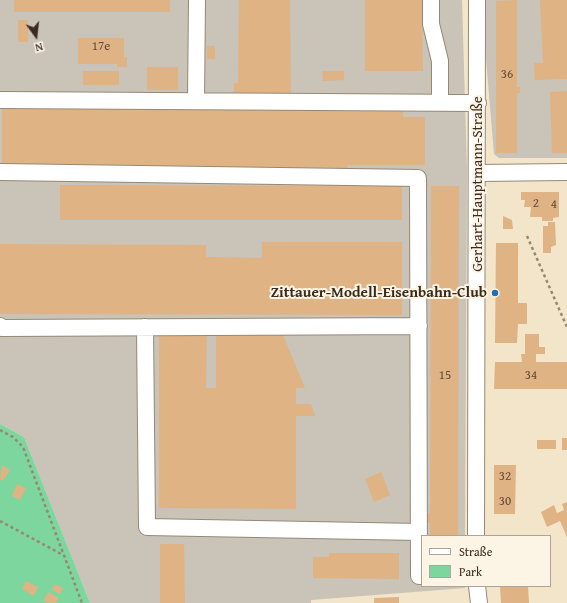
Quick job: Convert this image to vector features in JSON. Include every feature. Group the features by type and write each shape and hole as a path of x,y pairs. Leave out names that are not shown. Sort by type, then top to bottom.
{"street":[{"path":"196,101 197,0"},
{"path":"431,0 431,24 440,61 440,103"},
{"name":"Gerhart-Hauptmann-Straße","path":"476,535 478,173 477,0"},
{"path":"0,100 478,103"},
{"path":"0,172 418,178 419,576 421,576"},
{"path":"478,173 567,172"},
{"path":"0,326 2,328 419,326"},
{"path":"145,327 147,527 419,532"},
{"path":"477,587 479,603"}],"path":[{"path":"527,236 567,327"},
{"path":"0,430 13,437 23,447 82,603"},
{"path":"0,521 64,555"}],"shaded area":[{"path":"0,0 462,0 467,170 465,535 421,535 421,587 465,588 311,600 311,603 90,603 24,437 0,424"},
{"path":"481,0 567,0 567,158 499,158 494,154"}],"green space":[{"path":"0,424 24,437 90,603 0,603"}],"building":[{"path":"14,0 170,0 170,12 14,12"},
{"path":"239,0 290,0 291,99 234,99 234,83 238,83"},
{"path":"365,0 422,0 423,71 365,71"},
{"path":"517,0 517,87 520,87 520,93 517,93 517,153 496,153 496,1"},
{"path":"540,0 567,0 567,79 535,80 534,63 543,63"},
{"path":"18,20 28,20 28,42 18,42"},
{"path":"78,38 124,38 124,57 127,57 127,67 117,67 117,64 78,64"},
{"path":"207,46 215,46 215,59 207,59"},
{"path":"147,67 178,67 178,90 147,90"},
{"path":"83,71 119,71 119,85 83,85"},
{"path":"322,71 344,71 344,80 323,81"},
{"path":"567,91 567,153 552,153 550,92"},
{"path":"2,108 403,110 403,117 425,117 425,165 348,165 347,168 2,166"},
{"path":"60,185 402,186 402,220 60,220"},
{"path":"431,186 459,186 458,535 430,535 430,523 424,523 424,513 430,513"},
{"path":"521,192 559,192 559,217 553,218 553,221 542,221 542,217 530,217 531,207 524,207 525,200 521,200"},
{"path":"503,216 512,220 513,229 503,229"},
{"path":"548,222 555,222 556,245 551,247 551,253 543,253 543,226 548,226"},
{"path":"262,242 402,242 402,315 0,314 0,244 206,245 206,257 262,258"},
{"path":"496,243 518,243 518,303 527,303 527,324 518,324 517,343 495,343"},
{"path":"216,330 281,330 305,388 296,388 296,404 311,404 315,416 296,416 296,509 159,508 159,333 207,333 206,388 216,388"},
{"path":"525,334 539,334 539,347 545,347 545,354 536,354 536,362 567,362 567,389 494,389 495,362 522,362 521,354 525,354"},
{"path":"562,438 567,438 567,450 562,450"},
{"path":"537,440 556,440 556,449 537,449"},
{"path":"2,465 10,470 3,481 0,479"},
{"path":"494,465 516,465 515,514 494,514"},
{"path":"381,472 390,495 374,502 365,479"},
{"path":"17,484 26,488 20,500 12,496"},
{"path":"567,502 567,537 560,521 547,527 541,512 554,505 557,513 564,510 562,504"},
{"path":"160,544 184,544 185,603 160,603"},
{"path":"329,553 399,553 399,579 313,578 313,557 329,557"},
{"path":"26,581 38,587 34,596 22,589"},
{"path":"55,584 63,588 60,594 52,590"},
{"path":"500,587 528,587 529,603 501,603"},
{"path":"48,592 59,598 56,603 43,602"},
{"path":"399,597 399,603 374,603 374,598"}],"place":[{"name":"Zittauer-Modell-Eisenbahn-Club","path":"495,293"}]}
